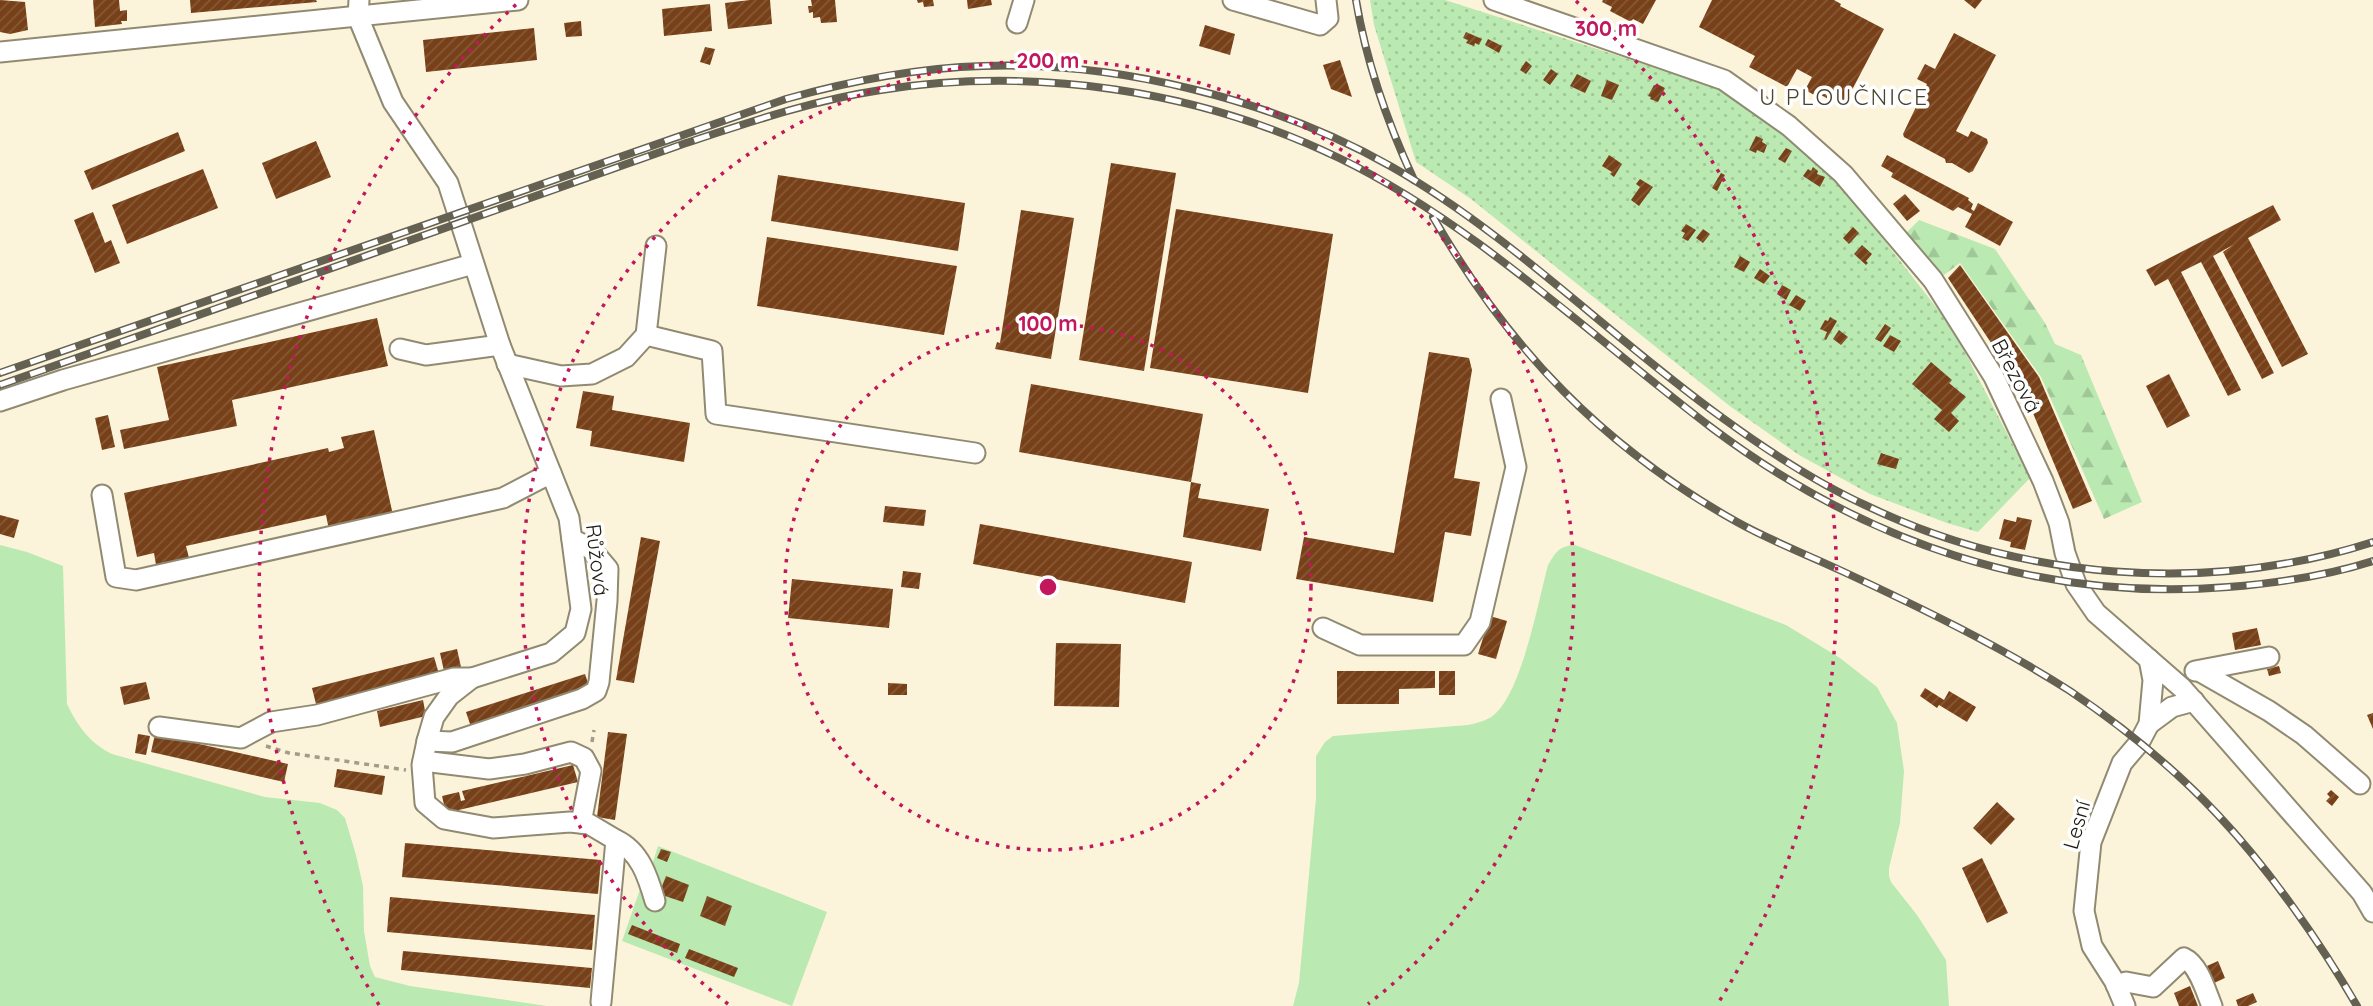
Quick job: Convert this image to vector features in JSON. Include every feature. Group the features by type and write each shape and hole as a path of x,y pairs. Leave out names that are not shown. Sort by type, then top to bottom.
{"street":[{"path":"0,52 359,9 518,0"},
{"path":"1017,23 1024,0"},
{"path":"1233,0 1320,24 1328,18 1326,0"},
{"name":"Březová","path":"1494,0 1724,80 1789,126 1843,174 1933,280 1994,377 2059,523 2065,554 2076,584 2096,613 2194,701 2362,893 2373,912"},
{"name":"Růžová","path":"359,9 393,102 447,183 500,345 569,518 581,610 575,633 551,653 472,678 449,696 435,717 427,741 423,764 425,803 444,819 493,828 570,822 589,824 628,846 647,874 655,901"},
{"path":"508,364 561,376 592,374 626,357 646,335 656,246"},
{"path":"0,401 63,380 473,264"},
{"path":"646,335 712,351 716,414 975,453"},
{"path":"400,349 426,355 500,345"},
{"path":"1322,628 1360,645 1464,645 1480,622 1516,467 1501,399"},
{"path":"102,495 116,577 136,580 503,498 551,473"},
{"path":"427,741 452,742 582,699 596,691 607,601 608,569 591,549 572,539"},
{"path":"2168,676 2269,657"},
{"name":"Lesní","path":"2125,1006 2116,985 2092,946 2084,911 2091,842 2122,763 2149,724 2153,680 2149,659"},
{"path":"2199,670 2304,735 2360,784"},
{"path":"159,727 241,738 271,722 317,715 454,678 472,678"},
{"path":"2149,724 2172,707 2194,701"},
{"path":"423,764 489,769 525,764 571,752 584,758 591,771 581,823"},
{"path":"601,1002 615,840"},
{"path":"2116,985 2126,982 2153,988 2184,958 2190,961 2212,1006"}],"path":[{"path":"241,738 289,753 408,770 423,764"}],"green space":[{"path":"1370,0 1445,0 1725,90 1831,172 1953,329 2030,478 1978,532 1870,494 1799,455 1731,407 1471,199 1416,162 1374,25"},
{"path":"1919,220 1995,249 2045,323 2055,344 2081,355 2142,502 2104,519 2041,377 1960,263 1944,275 1904,235"},
{"path":"0,545 63,566 67,704 80,727 97,745 112,754 265,797 320,803 337,810 345,818 356,855 363,886 364,931 370,966 375,977 410,986 547,1006 0,1006"},
{"path":"1575,545 1786,625 1840,658 1877,687 1897,723 1904,771 1900,823 1889,876 1946,960 1949,1006 1293,1006 1299,983 1316,798 1316,756 1325,742 1333,736 1468,725 1494,715 1515,683 1522,664 1548,565 1558,550"},
{"path":"658,846 827,912 792,1006 622,941"}],"building":[{"path":"0,0 25,2 28,30 10,34 0,32"},
{"path":"93,0 119,0 120,11 127,10 127,21 95,27"},
{"path":"190,0 316,0 317,2 191,13"},
{"path":"770,0 772,24 728,29 725,3"},
{"path":"811,0 835,0 837,22 821,23 820,17 813,18 813,12 809,13 808,6 812,6"},
{"path":"917,0 933,0 934,6 924,7 923,2 918,3"},
{"path":"967,0 991,0 992,5 968,9"},
{"path":"1656,0 1643,24 1633,19 1631,22 1610,11 1612,7 1602,2"},
{"path":"1712,0 1834,0 1841,4 1840,6 1884,29 1843,107 1805,90 1812,77 1797,69 1787,87 1749,67 1755,56 1699,27"},
{"path":"1964,0 1982,0 1975,9"},
{"path":"710,4 712,31 664,36 662,9"},
{"path":"581,21 582,36 566,37 564,23"},
{"path":"1205,25 1235,34 1230,55 1199,46"},
{"path":"534,28 537,60 426,72 423,40"},
{"path":"1466,32 1482,39 1479,45 1466,43 1468,40 1463,38"},
{"path":"1954,33 1996,55 1956,131 1968,137 1971,131 1987,139 1988,143 1973,171 1969,173 1952,163 1946,163 1945,159 1903,134 1927,84 1917,79 1925,64 1935,69"},
{"path":"1488,39 1502,46 1499,53 1485,45"},
{"path":"705,47 715,49 710,65 700,62"},
{"path":"1340,60 1352,97 1331,89 1323,65"},
{"path":"1526,61 1532,66 1526,74 1520,70"},
{"path":"1551,69 1558,74 1550,85 1543,80"},
{"path":"1577,74 1591,81 1585,93 1570,86"},
{"path":"1607,80 1619,85 1612,100 1601,96"},
{"path":"1657,84 1665,88 1658,102 1648,96"},
{"path":"178,132 185,151 92,190 84,171"},
{"path":"1756,136 1763,139 1762,142 1767,145 1764,153 1749,150"},
{"path":"316,141 331,177 276,199 262,163"},
{"path":"1786,148 1792,151 1785,163 1778,159"},
{"path":"1609,155 1622,164 1614,177 1610,174 1612,172 1602,166"},
{"path":"1887,155 1969,198 1974,211 1978,203 2013,222 2000,246 1965,227 1972,214 1958,207 1953,211 1891,177 1893,173 1881,166"},
{"path":"1111,163 1176,173 1144,371 1079,360"},
{"path":"1813,167 1818,171 1817,174 1825,177 1820,187 1803,176"},
{"path":"203,169 218,208 127,244 112,205"},
{"path":"1721,173 1725,175 1717,191 1712,188"},
{"path":"778,175 965,203 958,251 771,221"},
{"path":"1640,179 1653,187 1639,206 1631,200 1640,187 1636,184"},
{"path":"1905,194 1920,211 1907,221 1893,204"},
{"path":"2273,205 2281,220 2248,238 2308,354 2282,367 2223,252 2233,245 2213,256 2274,373 2262,379 2201,262 2181,272 2241,390 2228,396 2168,279 2155,286 2146,270"},
{"path":"1176,209 1333,234 1308,393 1150,368"},
{"path":"1021,210 1074,218 1051,359 995,349 997,342 1000,343"},
{"path":"93,212 105,243 111,240 120,263 95,273 74,220"},
{"path":"1686,224 1696,230 1688,241 1682,238 1685,233 1681,231"},
{"path":"1853,227 1859,233 1849,244 1843,238"},
{"path":"1703,229 1710,234 1703,243 1696,238"},
{"path":"767,237 957,266 944,335 757,306"},
{"path":"1862,245 1872,254 1866,265 1854,254"},
{"path":"1740,256 1750,262 1744,272 1734,267"},
{"path":"1960,265 2039,377 2092,501 2073,509 2025,394 1948,278"},
{"path":"1760,269 1770,276 1764,284 1754,278"},
{"path":"1782,285 1791,290 1786,300 1777,294"},
{"path":"1796,295 1806,301 1800,311 1789,305"},
{"path":"1830,317 1837,321 1826,340 1824,339 1827,332 1820,329"},
{"path":"377,318 388,366 232,400 237,426 124,449 120,430 169,420 157,367"},
{"path":"1885,324 1891,328 1881,342 1875,339"},
{"path":"1839,330 1848,337 1841,345 1833,339"},
{"path":"1890,335 1901,341 1894,352 1883,346"},
{"path":"1429,352 1469,358 1472,370 1454,478 1480,482 1471,536 1445,532 1433,602 1296,579 1304,537 1394,553"},
{"path":"1931,362 1952,380 1949,383 1966,397 1951,413 1959,421 1949,432 1934,419 1942,410 1912,384"},
{"path":"2169,374 2190,416 2167,428 2146,386"},
{"path":"1031,384 1203,414 1191,482 1019,452"},
{"path":"583,391 614,396 612,410 690,423 684,462 590,446 592,431 576,428"},
{"path":"108,415 115,447 102,450 95,418"},
{"path":"374,430 393,515 329,530 326,515 186,546 189,558 156,565 154,553 137,557 124,493 328,448 329,452 344,448 341,437"},
{"path":"1881,453 1899,459 1896,469 1877,464"},
{"path":"1191,482 1201,484 1198,498 1269,509 1261,551 1183,537"},
{"path":"885,506 926,510 924,526 883,522"},
{"path":"0,515 19,520 14,538 0,534"},
{"path":"2017,517 2032,520 2025,550 2010,547 2011,542 1999,539 2004,519 2016,522"},
{"path":"980,524 1192,562 1185,603 973,564"},
{"path":"641,537 660,541 634,683 616,680"},
{"path":"903,571 921,573 919,589 901,587"},
{"path":"792,579 893,589 889,628 788,618"},
{"path":"1490,616 1507,621 1496,659 1478,654"},
{"path":"2257,628 2261,645 2235,650 2232,633"},
{"path":"1056,643 1121,644 1119,707 1054,706"},
{"path":"457,649 461,667 444,671 440,653"},
{"path":"434,657 439,674 316,704 312,688"},
{"path":"2279,666 2281,673 2269,676 2267,669"},
{"path":"1337,671 1435,671 1435,688 1399,689 1399,704 1337,704"},
{"path":"1439,671 1455,671 1455,695 1439,695"},
{"path":"585,674 590,689 471,727 466,712"},
{"path":"146,682 150,699 124,705 120,687"},
{"path":"888,683 907,684 907,695 888,695"},
{"path":"1925,688 1944,700 1949,691 1976,707 1967,722 1939,705 1937,708 1920,696"},
{"path":"423,700 426,716 380,727 377,711"},
{"path":"2373,713 2373,729 2367,715"},
{"path":"608,732 627,734 615,820 597,817"},
{"path":"138,734 150,736 146,755 135,753"},
{"path":"155,734 288,764 284,782 151,752"},
{"path":"573,765 578,782 446,813 442,796 459,792 461,801 465,800 462,791"},
{"path":"337,769 385,776 382,795 334,787"},
{"path":"2331,790 2339,797 2332,806 2326,801"},
{"path":"1997,802 2015,819 1991,845 1973,828"},
{"path":"405,843 601,860 598,894 402,877"},
{"path":"661,849 671,852 667,862 657,858"},
{"path":"1982,858 2008,913 1987,923 1962,868"},
{"path":"666,876 689,885 683,902 659,894"},
{"path":"707,896 732,906 725,926 700,916"},
{"path":"390,897 595,915 592,950 387,932"},
{"path":"632,925 680,944 677,953 628,934"},
{"path":"689,949 738,968 734,977 685,958"},
{"path":"403,951 592,968 590,988 401,970"},
{"path":"2218,961 2225,978 2214,983 2207,966"},
{"path":"2190,986 2198,1006 2179,1006 2174,993"},
{"path":"2253,993 2257,1002 2238,1006 2236,1000"}],"railway":[{"path":"1356,0 1379,92 1414,180"},
{"path":"0,373 786,99 859,81 908,73 958,67 1034,66 1141,78 1194,90 1246,104 1346,143 1392,167 1479,224 1682,388 1758,443 1846,496 1925,530 1987,550 2051,564 2116,572 2181,573 2246,569 2310,559 2373,542"},
{"path":"0,385 686,143 782,112 856,94 939,83 1057,83 1173,100 1230,115 1339,158 1438,215 1485,248 1712,428 1770,468 1830,503 1892,532 1956,556 2021,573 2089,585 2158,589 2228,587 2283,581 2320,575 2373,561"},
{"path":"1433,217 1462,265 1527,352 1563,391 1644,461 1689,493 1750,529 1902,599 2015,658 2070,691 2147,749 2201,798 2275,882 2357,1006"}],"district":[{"name":"U PLOUČNICE","path":"1844,97"}]}
